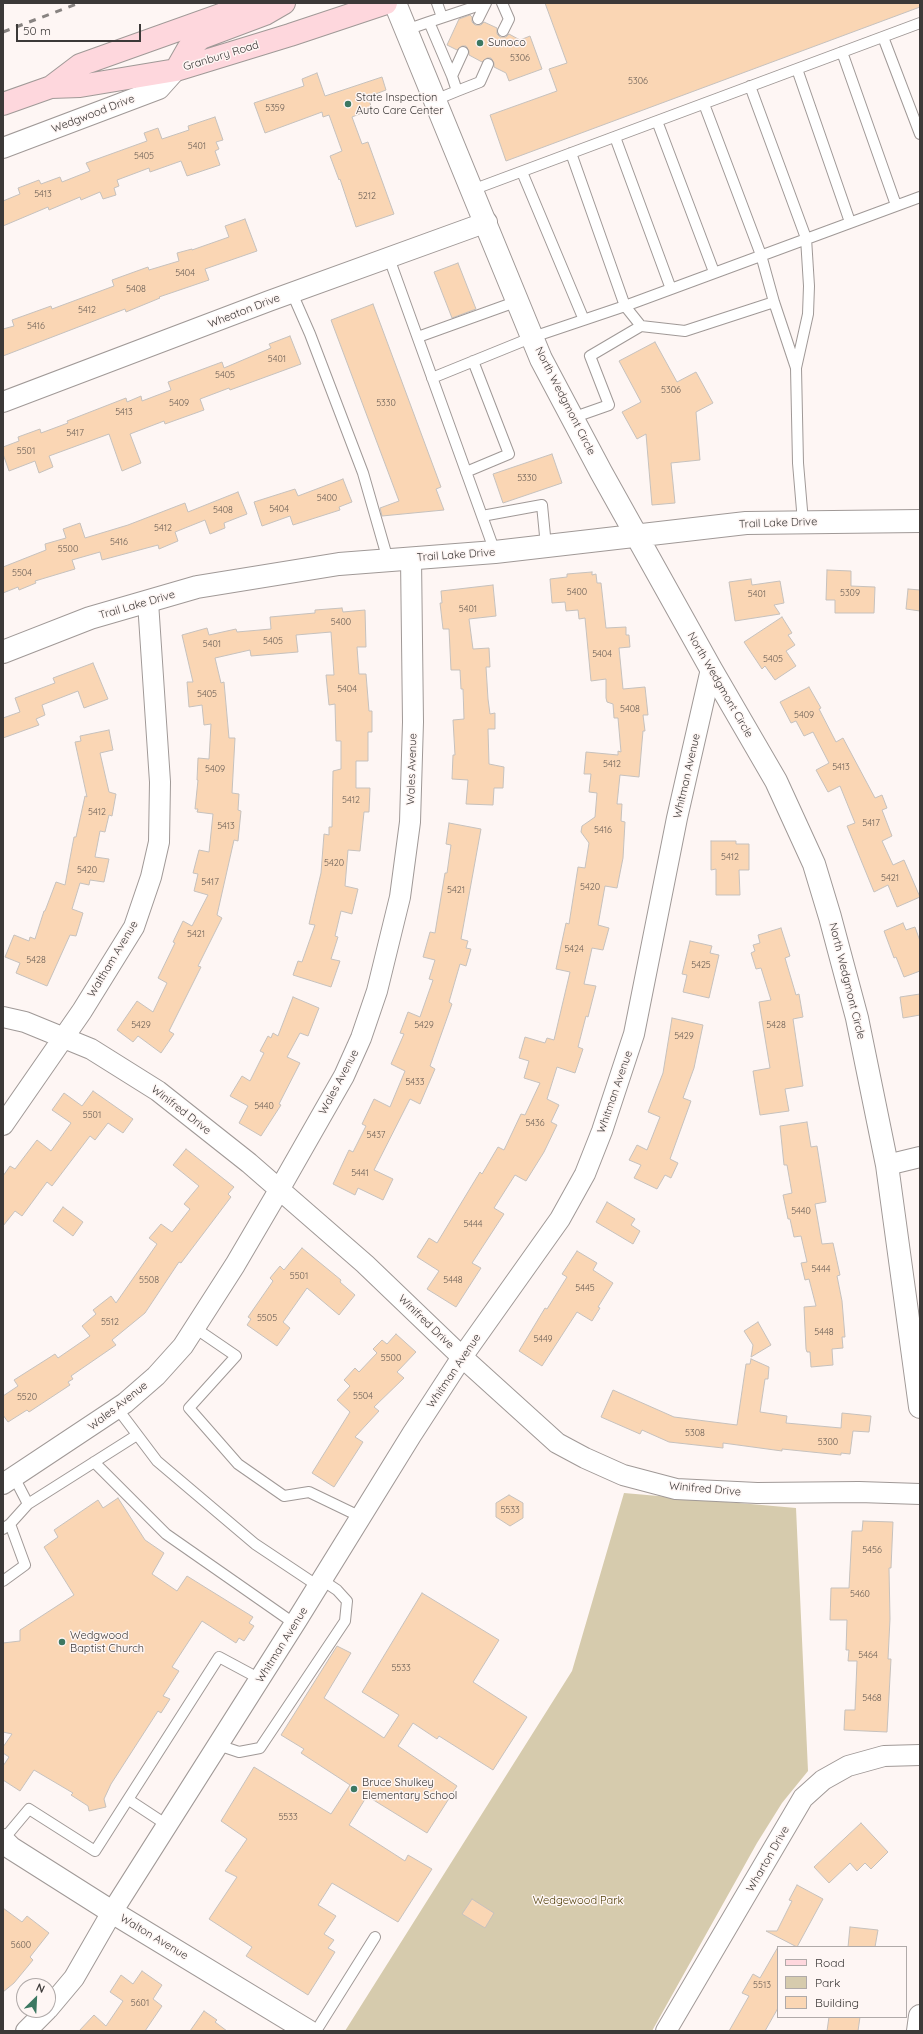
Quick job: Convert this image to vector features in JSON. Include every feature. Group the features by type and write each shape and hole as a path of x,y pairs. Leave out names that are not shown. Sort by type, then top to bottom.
{"main road":[{"name":"Granbury Road","path":"51,87 80,64 254,3"},
{"path":"176,70 188,49 201,38 266,14 284,3"},
{"name":"Granbury Road","path":"3,104 51,87 80,86 176,70 290,35 386,3"}],"street":[{"name":"North Wedgmont Circle","path":"395,3 472,190 487,222 541,359 636,536 776,781 814,864 857,1018 887,1165 920,1407"},
{"name":"Wedgwood Drive","path":"3,148 160,89 176,70"},
{"name":"Wheaton Drive","path":"3,402 292,293 487,222"},
{"name":"Trail Lake Drive","path":"3,652 90,618 197,587 339,564 495,552 746,523 920,521"},
{"name":"Wales Avenue","path":"9,1480 117,1408 156,1376 182,1346 235,1265 279,1190 344,1076 361,1038 377,991 400,897 410,806 413,722 411,558"},
{"name":"Waltham Avenue","path":"3,1125 64,1038 134,927 151,877 159,842 160,782 148,602"},
{"name":"Whitman Avenue","path":"56,2000 74,1978 112,1912 462,1357 560,1219 586,1174 634,1034 677,818 711,669"},
{"name":"Winifred Drive","path":"3,1017 25,1022 91,1048 158,1091 249,1163 365,1264 462,1357 557,1443 623,1475 676,1489 757,1493 859,1492 920,1494"},
{"path":"887,1165 920,1157"},
{"name":"Wharton Drive","path":"666,2031 803,1798 823,1780 848,1766 884,1756 920,1755"},
{"name":"Walton Avenue","path":"3,1840 11,1848 112,1912 308,2031"},
{"path":"918,2031 920,2016"},
{"name":"Whitman Avenue","path":"26,2031 40,2018"}],"lane":[{"path":"437,3 442,18"},
{"path":"406,30 486,3"},
{"path":"478,19 486,3"},
{"path":"502,3 509,19 503,31"},
{"path":"429,22 457,91"},
{"path":"472,190 920,23"},
{"path":"883,37 920,134"},
{"path":"452,76 462,52"},
{"path":"842,52 896,205"},
{"path":"435,100 480,82 488,64"},
{"path":"797,69 850,222"},
{"path":"750,86 806,238 809,286 808,314 796,368 798,463 803,522"},
{"path":"704,104 761,255 774,302 796,368"},
{"path":"657,121 714,272"},
{"path":"615,137 670,289"},
{"path":"571,153 624,306 641,326"},
{"path":"522,172 584,320"},
{"path":"432,378 533,337 624,306 920,197"},
{"path":"389,258 495,552"},
{"path":"292,293 310,334 363,473 388,560"},
{"path":"418,338 518,301"},
{"path":"572,418 609,405 590,356 641,326 685,331 774,302"},
{"path":"466,472 509,454 473,361"},
{"path":"482,516 542,505 546,546"},
{"path":"195,1328 236,1356 189,1408 238,1464 284,1496 309,1492 361,1517"},
{"path":"117,1408 157,1461 255,1544 320,1583 337,1590 347,1601 345,1621 260,1748 239,1752 218,1745"},
{"path":"3,1581 25,1565 7,1527 28,1504 137,1435"},
{"path":"94,1462 166,1534 295,1624"},
{"path":"9,1480 28,1504"},
{"path":"3,1840 29,1809 95,1851 219,1657 260,1679"},
{"path":"128,1800 167,1825"},
{"path":"316,2031 374,1937"}],"green space":[{"name":"Wedgewood Park","path":"624,1493 796,1508 808,1771 782,1803 757,1843 652,2031 345,2031 572,1671"}],"building":[{"path":"545,3 920,3 920,7 506,161 490,115 557,91 549,69 567,63"},
{"path":"470,15 472,17 472,22 475,25 481,25 484,22 497,28 497,34 500,37 506,37 509,34 520,40 530,36 542,69 509,81 506,73 494,67 494,63 491,58 487,58 482,62 469,55 469,51 466,46 462,46 457,50 447,45 459,19"},
{"path":"317,73 325,96 382,77 386,90 368,97 372,109 352,117 362,144 368,142 394,214 356,227 340,179 339,180 330,156 342,151 329,115 323,117 322,112 265,133 254,103 304,86 302,79"},
{"path":"215,117 223,140 216,142 219,149 215,151 220,165 187,176 181,161 150,172 149,168 117,180 119,186 114,188 116,195 103,199 100,192 81,200 80,197 49,210 48,207 3,226 3,201 20,194 18,188 39,180 41,184 60,177 62,182 90,171 86,163 147,141 144,133 158,128 162,139 189,130 188,126"},
{"path":"245,219 257,251 205,269 209,280 159,297 160,298 126,312 125,309 3,356 3,329 14,326 12,320 51,306 52,309 114,286 112,280 148,267 149,270 179,261 177,253 192,250 229,237 225,226"},
{"path":"458,263 476,309 452,318 434,272"},
{"path":"373,304 441,487 436,489 444,510 382,516 380,508 399,501 331,320"},
{"path":"290,336 301,364 230,390 229,388 200,399 204,410 165,424 164,421 130,434 141,463 122,471 109,434 49,456 53,467 39,473 35,461 9,471 3,454 3,447 19,441 18,437 40,429 41,433 126,398 127,402 141,396 142,401 171,390 168,382 222,362 224,368 271,348 269,344"},
{"path":"655,342 677,382 696,372 713,403 696,412 700,460 671,463 675,503 652,505 646,434 637,439 622,412 641,402 619,361"},
{"path":"552,454 562,483 503,503 493,474"},
{"path":"343,479 352,502 339,507 340,510 293,525 290,516 262,526 254,502 295,489 298,496"},
{"path":"238,492 247,514 224,523 225,528 210,534 205,520 175,532 178,541 159,549 158,545 102,560 100,552 72,560 75,569 35,581 36,583 19,590 18,587 3,593 3,567 46,550 45,544 66,538 63,529 80,523 85,538 128,525 185,503 188,512"},
{"path":"827,570 851,571 851,586 875,587 874,613 835,613 835,600 826,600"},
{"path":"592,572 592,575 596,574 597,583 601,583 606,628 626,627 626,635 629,635 630,647 619,648 623,689 645,687 648,715 643,715 645,731 643,731 639,777 620,775 617,804 622,804 621,821 625,822 623,858 617,888 605,886 598,925 609,928 603,950 592,948 584,984 596,986 578,1047 583,1049 575,1073 557,1067 547,1099 559,1105 551,1122 557,1125 544,1152 526,1181 515,1175 494,1208 504,1214 472,1263 481,1268 456,1307 427,1289 439,1271 417,1257 429,1238 437,1243 480,1172 482,1174 498,1147 504,1150 521,1114 525,1115 540,1083 524,1078 529,1061 519,1058 525,1037 545,1043 547,1038 554,1040 570,972 556,969 566,923 569,924 578,867 585,868 589,843 581,832 582,826 595,817 597,793 589,792 591,774 584,774 586,752 618,755 618,751 621,752 618,718 614,718 613,704 607,702 606,679 591,681 585,618 579,619 578,610 566,611 565,602 552,603 550,579 567,577 567,574"},
{"path":"751,579 752,585 780,581 784,603 774,605 780,614 735,621 729,582"},
{"path":"493,585 496,616 469,619 473,649 489,648 490,667 486,667 488,699 490,714 495,713 495,729 488,729 489,764 504,767 503,788 494,788 493,805 466,804 468,780 452,779 453,755 455,755 453,720 464,719 463,689 461,689 460,670 451,670 449,629 443,629 440,603 442,603 441,591"},
{"path":"908,589 920,590 920,611 906,609"},
{"path":"342,608 343,612 365,610 366,647 357,647 359,674 366,674 369,711 372,711 372,732 368,732 368,761 356,761 356,788 370,788 369,812 364,812 360,851 348,850 345,886 358,889 352,914 341,911 335,936 338,937 331,959 340,961 331,987 293,975 298,961 302,962 315,925 309,924 321,873 324,834 329,835 329,827 332,827 333,771 341,769 341,741 336,741 335,704 329,705 326,675 334,675 331,632 296,635 298,652 251,656 250,650 215,658 221,683 224,682 229,738 235,738 232,793 239,794 238,810 241,811 238,841 234,840 217,915 222,918 198,966 201,967 169,1031 174,1034 161,1053 138,1036 133,1042 117,1030 137,1001 153,1012 167,983 158,978 175,943 173,942 183,921 192,926 208,895 194,891 198,874 193,873 199,850 209,852 213,814 197,812 198,809 195,809 198,780 198,758 209,759 211,724 204,725 202,705 189,707 187,682 193,682 182,635 207,628 209,635 236,629 237,632 271,629 270,617 315,613 315,610"},
{"path":"782,617 792,633 788,635 795,645 786,651 796,666 775,680 765,666 762,669 744,642"},
{"path":"93,663 108,699 84,708 78,691 42,705 45,715 36,719 39,725 3,738 3,718 20,712 15,698 55,683 53,678"},
{"path":"809,687 821,708 819,709 836,742 843,738 875,798 882,795 887,808 882,810 892,836 882,841 893,865 904,860 920,897 897,907 888,885 874,892 847,826 855,823 840,786 828,792 816,770 829,763 813,732 804,736 796,721 791,723 780,702"},
{"path":"109,730 113,750 100,753 109,792 116,794 112,816 109,815 105,832 100,831 95,857 109,859 104,882 90,880 89,885 80,883 72,909 83,913 76,936 70,935 47,986 16,973 20,963 5,957 14,935 29,941 30,937 35,939 44,911 56,882 65,885 74,837 76,837 85,796 87,797 75,742 81,741 80,736"},
{"path":"449,823 481,829 461,939 468,941 466,948 471,949 466,966 460,964 449,1002 452,1004 430,1066 435,1069 420,1104 410,1099 374,1170 393,1179 383,1200 358,1188 355,1195 333,1184 349,1150 353,1152 366,1126 362,1124 374,1099 390,1107 405,1071 391,1064 404,1034 400,1033 408,1012 420,1017 433,980 429,979 435,960 423,957 430,932 435,933 445,873 447,873 451,845 446,844"},
{"path":"711,841 736,841 736,844 749,844 749,870 739,870 740,895 716,895 716,869 711,870"},
{"path":"903,923 906,930 915,927 920,941 920,971 904,977 896,957 894,958 884,931"},
{"path":"781,928 790,956 785,958 796,995 799,994 803,1017 793,1019 803,1086 785,1089 789,1111 760,1115 753,1071 770,1068 759,1002 771,1000 761,968 756,969 751,953 755,951 753,945 760,943 758,935"},
{"path":"690,941 712,946 710,953 719,955 709,998 683,992 687,975 682,974"},
{"path":"920,994 920,1015 903,1018 900,997"},
{"path":"293,997 319,1008 308,1036 300,1033 287,1057 300,1063 279,1104 281,1105 261,1136 239,1123 248,1106 230,1096 242,1076 250,1081 264,1053 260,1051 268,1036 271,1038 273,1033 278,1036"},
{"path":"672,1018 703,1025 694,1068 683,1098 691,1101 670,1159 678,1163 671,1178 665,1175 657,1189 634,1178 641,1165 629,1160 637,1145 647,1150 660,1117 648,1112 663,1073"},
{"path":"93,1091 133,1119 123,1133 108,1123 95,1140 90,1136 52,1186 47,1182 22,1216 15,1211 3,1226 3,1176 10,1166 15,1169 37,1140 51,1151 71,1123 52,1110 64,1093 82,1106"},
{"path":"807,1122 811,1147 817,1146 826,1202 815,1204 822,1244 833,1243 840,1275 837,1276 842,1301 845,1337 842,1337 843,1348 832,1349 833,1365 811,1367 810,1352 807,1352 806,1349 804,1307 816,1306 809,1279 805,1280 801,1263 807,1262 801,1236 794,1237 790,1219 788,1219 783,1195 792,1193 787,1165 784,1165 780,1126"},
{"path":"186,1149 234,1187 228,1194 231,1197 181,1263 179,1262 145,1313 112,1340 116,1345 71,1376 73,1379 68,1382 70,1385 29,1412 27,1410 8,1422 3,1415 3,1396 18,1386 14,1380 55,1354 58,1358 90,1336 82,1326 96,1314 93,1310 111,1296 116,1303 157,1244 149,1238 161,1224 172,1232 190,1209 184,1204 199,1186 173,1165"},
{"path":"607,1202 635,1219 631,1225 640,1231 633,1244 596,1222"},
{"path":"63,1207 83,1222 73,1236 53,1221"},
{"path":"302,1248 341,1280 340,1282 355,1295 339,1315 307,1288 283,1322 290,1328 277,1346 247,1325 251,1319 248,1317 273,1281 270,1278 280,1266 284,1270"},
{"path":"577,1251 597,1263 593,1270 613,1283 598,1307 600,1308 592,1321 577,1312 542,1366 519,1351 545,1308 547,1309 567,1277 562,1274"},
{"path":"758,1322 771,1345 751,1357 753,1345 744,1331"},
{"path":"396,1334 416,1352 397,1372 404,1378 374,1407 379,1411 355,1437 363,1442 334,1487 312,1473 350,1412 337,1400 350,1386 344,1380 355,1368 359,1372 377,1353 373,1349 382,1340 387,1344"},
{"path":"751,1359 769,1367 768,1379 765,1379 760,1412 787,1416 786,1423 841,1428 842,1413 871,1416 869,1432 853,1431 850,1454 841,1453 841,1455 782,1449 782,1451 723,1443 723,1448 669,1442 642,1430 640,1434 601,1417 613,1390 674,1417 737,1425 746,1364 750,1364"},
{"path":"509,1495 523,1503 523,1518 510,1526 496,1517 496,1503"},
{"path":"118,1498 145,1540 164,1553 152,1574 177,1591 187,1576 253,1617 249,1623 254,1626 244,1641 239,1638 236,1643 202,1621 172,1667 179,1671 163,1696 170,1699 161,1713 158,1711 111,1784 104,1799 106,1807 89,1811 88,1806 71,1795 73,1793 34,1770 20,1791 3,1780 3,1766 9,1757 3,1753 3,1747 12,1734 3,1732 3,1643 20,1641 20,1630 74,1595 44,1547 58,1537 54,1530 98,1500 103,1508"},
{"path":"863,1521 893,1522 891,1568 889,1568 890,1619 888,1659 891,1659 887,1732 844,1730 845,1710 855,1710 857,1661 848,1661 849,1650 846,1650 847,1620 830,1620 831,1588 849,1588 852,1531 862,1531"},
{"path":"422,1593 499,1640 473,1682 527,1717 493,1770 439,1736 437,1739 413,1723 398,1746 457,1786 427,1833 367,1796 349,1825 405,1861 408,1855 432,1869 398,1922 332,1883 318,1905 336,1916 324,1934 334,1940 328,1948 335,1952 308,1995 246,1956 252,1947 209,1919 237,1877 225,1871 247,1839 221,1821 254,1767 331,1814 350,1785 301,1753 304,1749 281,1735 337,1646 351,1653 324,1698 384,1738 399,1715 362,1692"},
{"path":"861,1823 888,1852 871,1869 865,1863 857,1871 850,1863 829,1883 814,1867"},
{"path":"797,1885 823,1899 798,1946 766,1931 777,1931 792,1901 789,1900"},
{"path":"472,1899 494,1913 485,1928 462,1914"},
{"path":"3,1908 22,1922 27,1916 49,1933 30,1957 33,1960 18,1978 16,1978 14,1983 3,1992"},
{"path":"850,1927 878,1930 875,1946 848,1946"},
{"path":"777,1949 777,2010 765,2031 729,2031 749,1996 742,1993 753,1974 760,1978"},
{"path":"142,1971 162,1985 153,1999 162,2006 145,2031 79,2031 94,2015 106,2026 123,2001 110,1992 121,1975 133,1984"},
{"path":"204,2011 217,2020 215,2022 227,2031 190,2031"},
{"path":"829,2018 860,2018 858,2031 827,2031"}],"railway":[{"path":"3,32 79,3"}],"place":[{"name":"Sunoco","path":"480,43"},
{"name":"State Inspection Auto Care Center","path":"348,104"},
{"name":"Wedgwood Baptist Church","path":"62,1642"},
{"name":"Bruce Shulkey Elementary School","path":"354,1789"}]}
